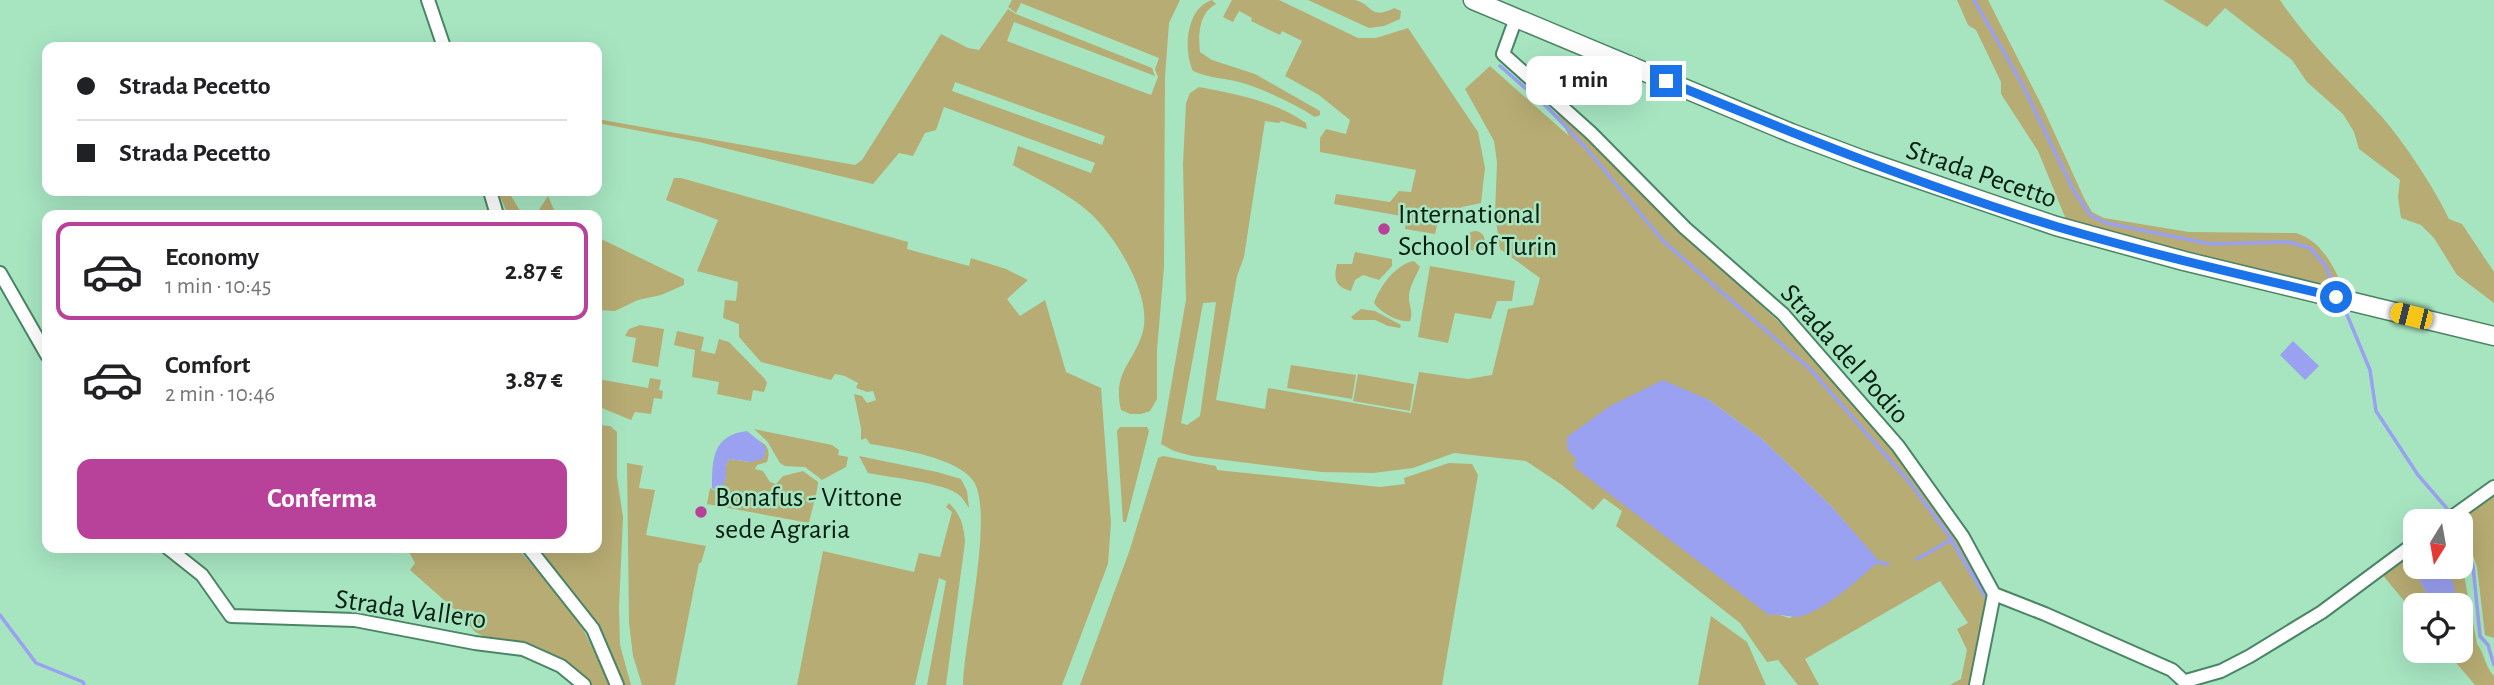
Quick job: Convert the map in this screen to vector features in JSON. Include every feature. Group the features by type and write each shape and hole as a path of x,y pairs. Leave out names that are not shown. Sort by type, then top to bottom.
{"main road":[{"name":"Strada Pecetto","path":"1473,0 1815,142 2056,226 2184,261 2494,336"}],"street":[{"path":"428,0 441,42"},
{"name":"Strada del Podio","path":"1516,19 1503,54 1591,133 1685,228 1783,314 1898,446 1963,537 1994,594"},
{"path":"0,274 42,346"},
{"path":"2463,509 2494,487"},
{"path":"1976,685 1994,594 2172,670 2187,683 2221,671 2250,656 2322,612 2403,552"},
{"name":"Strada Vallero","path":"173,553 202,575 230,616 355,620 475,643 523,649 561,666 584,685"},
{"path":"533,553 593,629 617,685"}],"shaded area":[{"path":"1012,0 1180,0 1169,23 1165,77 1164,267 1157,350 1157,399 1150,411 1141,414 1130,414 1121,410 1119,397 1119,386 1125,368 1143,331 1142,301 1130,268 1111,236 1090,213 1063,193 1013,165 1018,146 1091,173 1095,163 944,107 936,130 925,133 913,156 899,153 873,184 699,142 602,124 602,120 855,165 862,160 941,34 968,48 979,50 1008,9 1016,14 1152,68 1155,76 1014,22 1007,41 1151,95 1158,77 1155,69 1159,58 1021,3 1016,13 1008,7","holes":["955,82 1105,136 1102,145 952,91"]},
{"path":"1212,0 1216,4 1206,13 1201,25 1200,52 1212,60 1255,74 1320,111 1320,115 1315,117 1246,84 1193,71 1188,52 1189,31 1197,12 1203,4"},
{"path":"1232,0 1279,0 1358,38 1376,38 1408,28 1478,132 1485,168 1481,203 1462,207 1437,225 1435,234 1405,229 1407,217 1334,204 1336,194 1390,202 1399,191 1411,192 1416,170 1320,152 1320,138 1326,129 1346,134 1350,120 1319,95 1285,76 1302,41 1282,31 1280,35 1251,21 1252,18 1239,11 1233,22 1223,17"},
{"path":"1308,0 1354,0 1380,13 1394,8 1401,11 1400,19 1384,26 1369,28"},
{"path":"1957,0 1988,0 2092,212 2104,218 2189,232 2296,233 2314,242 2321,249 2346,294 2067,222 2038,151 2001,94 2001,82 1976,30 1968,25"},
{"path":"2163,0 2280,0 2316,46 2391,127 2427,180 2449,219 2462,224 2494,272 2494,303 2457,275 2434,238 2421,225 2401,218 2398,197 2400,180 2359,149 2354,132 2343,114 2307,82 2292,60 2225,8 2207,27"},
{"path":"1490,66 1569,136 1554,108 1781,324 1861,409 1961,539 1988,591 1968,685 1950,685 1961,679 1967,650 1957,629 1968,623 1940,581 1805,659 1819,685 1798,685 1778,660 1767,662 1740,623 1616,526 1622,511 1604,498 1593,510 1526,461 1454,453 1413,468 1373,473 1321,472 1192,456 1161,444 1186,300 1183,164 1186,103 1190,93 1199,87 1241,96 1281,109 1306,123 1307,129 1281,121 1265,121 1244,257 1237,276 1216,400 1265,409 1268,388 1411,413 1419,372 1468,379 1492,375 1508,309 1533,305 1540,278 1500,249 1495,214 1497,162 1494,141 1465,89","holes":["1216,302 1200,416 1187,425 1181,423 1203,303","1709,400 1762,439 1832,507 1878,561 1790,618 1769,614 1575,467 1576,459"]},
{"path":"674,178 908,242 907,249 969,266 971,258 1006,269 1028,280 1007,299 1020,316 1045,300 1066,372 1101,388 1111,523 1108,564 1062,685 963,685 980,549 979,498 974,482 967,474 942,460 870,444 866,438 861,440 854,394 862,396 867,403 876,400 873,391 856,388 858,383 845,376 835,374 831,380 761,362 739,337 739,324 723,318 725,300 736,301 738,282 697,271 718,220 666,200"},
{"path":"500,196 511,196 520,210 506,210"},
{"path":"548,196 554,210 539,210"},
{"path":"1475,231 1482,234 1485,241 1482,248 1475,251 1468,248 1465,241 1468,234"},
{"path":"602,239 684,279 684,285 661,295 638,300 615,311 602,310"},
{"path":"1355,252 1392,259 1392,266 1379,280 1363,275 1355,280 1351,291 1337,282 1335,274 1337,264 1352,264"},
{"path":"1414,261 1420,267 1410,291 1411,318 1410,321 1395,319 1374,303 1390,277 1401,266"},
{"path":"1430,266 1515,281 1512,301 1497,301 1491,319 1455,313 1448,343 1418,337"},
{"path":"1361,309 1375,311 1401,325 1400,328 1375,320 1354,320 1351,317"},
{"path":"640,325 664,329 658,367 632,362 636,338 625,336 629,329"},
{"path":"677,331 704,337 701,351 715,354 719,339 729,342 765,379 767,383 764,392 753,390 751,401 717,394 719,382 692,377 695,350 674,345"},
{"path":"1291,365 1356,375 1352,399 1287,388"},
{"path":"1358,374 1414,384 1410,411 1353,401"},
{"path":"650,378 661,380 659,390 663,391 662,399 654,398 651,414 635,412 631,420 602,408 602,380 648,388"},
{"path":"602,425 610,426 617,432 617,477 623,517 620,645 631,685 624,685 607,647 573,596 538,553 602,553"},
{"path":"1120,427 1147,427 1149,431 1126,522 1123,522 1117,431"},
{"path":"754,429 832,445 839,450 838,455 848,457 846,467 822,480 805,467 785,466 780,463 767,441"},
{"path":"759,441 762,443 767,447 767,462 757,465 755,469 763,471 770,482 776,484 783,476 803,471 818,482 809,523 707,504 710,488 719,493 726,478 729,459 750,462 763,444"},
{"path":"859,456 961,479 967,491 969,508 959,495 942,487 868,473"},
{"path":"1163,456 1216,466 1217,470 1380,487 1405,484 1404,478 1449,463 1472,464 1478,475 1442,685 1080,685 1129,552 1158,458"},
{"path":"627,463 643,466 639,488 655,490 646,535 706,546 699,563 675,685 642,685 633,656 629,623"},
{"path":"2494,493 2494,638 2485,635 2477,567 2473,555 2471,509"},
{"path":"949,503 961,521 965,542 946,685 927,685 946,581 939,578 915,685 797,685 823,551 914,572 919,553 940,557 952,512 946,507"},
{"path":"410,553 521,553 583,629 611,685 589,685 475,632 462,616 410,570 415,563"},
{"path":"2403,558 2403,579 2419,579 2426,593 2403,593 2403,600 2381,573"},
{"path":"2448,579 2465,579 2467,593 2451,593"},
{"path":"1711,616 1747,642 1766,685 1698,685"},
{"path":"2473,623 2477,644 2494,676 2494,685 2475,685 2456,663 2473,663"}],"water":[{"path":"2293,341 2319,366 2305,380 2280,355"},
{"path":"1663,380 1709,400 1762,439 1832,507 1879,561 1843,592 1813,612 1798,617 1769,615 1574,467 1576,459 1567,449 1567,437 1610,406"},
{"path":"747,431 766,449 763,459 750,462 729,459 720,493 712,488 717,450 727,437"},
{"path":"2419,579 2451,579 2455,587 2454,593 2426,593"}],"waterway":[{"path":"1974,0 2022,84 2074,191 2090,215 2106,223 2211,244 2289,242 2310,248 2325,265 2334,286"},
{"path":"1500,66 1548,108 1586,148 1663,241 1811,370 1910,483 1947,533 1988,601"},
{"path":"2345,310 2370,370 2376,411 2418,475 2447,509"},
{"path":"1917,559 1951,540"},
{"path":"1875,562 1888,564"},
{"path":"2473,566 2480,636 2488,645 2494,665"},
{"path":"0,615 36,663 83,682 84,685"}],"place":[{"name":"International School of Turin","path":"1384,229"},
{"name":"Bonafus - Vittone sede Agraria","path":"701,512"}],"route":[{"path":"1666,81 1863,160 2056,226 2184,261 2336,297"}]}
